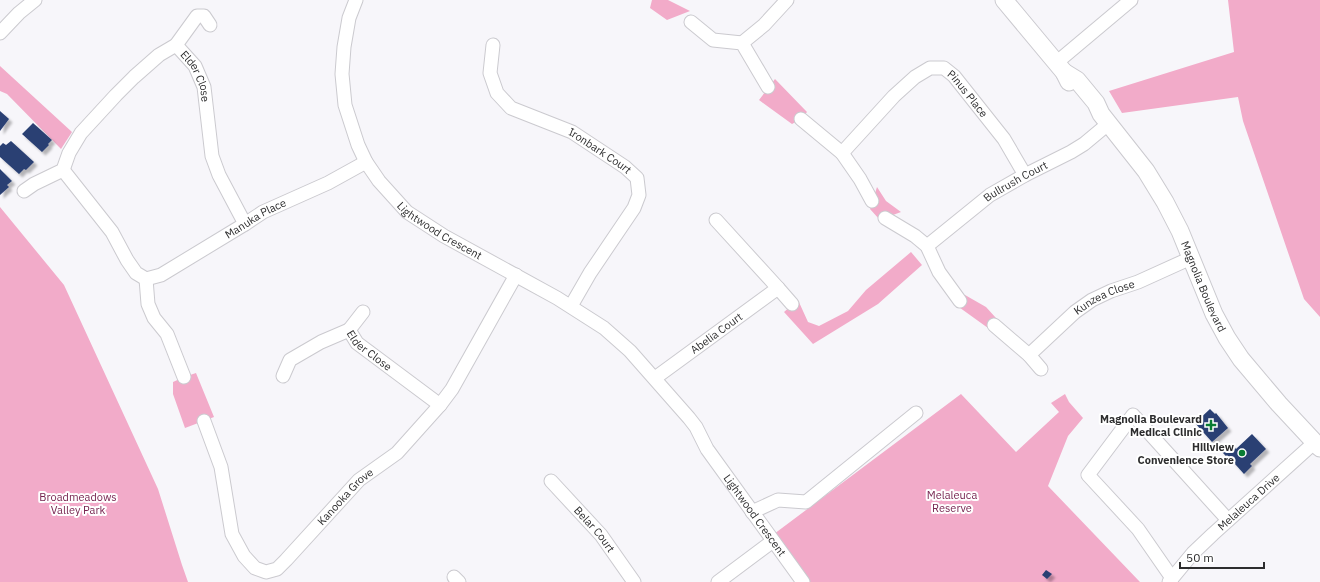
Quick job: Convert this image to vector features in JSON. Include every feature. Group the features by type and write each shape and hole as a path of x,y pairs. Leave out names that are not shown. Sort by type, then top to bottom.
{"street":[{"path":"0,33 19,13 35,0"},
{"name":"Lightwood Crescent","path":"356,0 349,18 344,46 342,74 345,105 358,145 366,162 379,181 407,212 444,236 571,306 604,328 630,351 657,381 676,414 690,432 707,449 803,582"},
{"path":"691,22 713,40 742,43 764,25 788,0"},
{"name":"Magnolia Boulevard","path":"1004,0 1060,67 1070,85 1085,103 1104,119 1146,171 1180,231 1214,314 1227,338 1241,359 1317,445"},
{"path":"1060,67 1132,0"},
{"path":"24,191 34,184 63,170 69,153 81,133 116,95 159,55 176,44 197,16 204,16 210,25"},
{"path":"742,43 768,87"},
{"name":"Elder Close","path":"176,44 195,66 204,87 212,156 219,175 245,224"},
{"name":"Ironbark Court","path":"493,45 490,74 497,93 511,108 572,132 625,167 637,178 639,195 634,208 590,272 571,306"},
{"name":"Pinus Place","path":"842,153 894,96 915,77 930,68 944,68 954,76 1004,139 1025,175"},
{"path":"801,119 842,153 860,179 872,201"},
{"name":"Bullrush Court","path":"927,246 990,195 1084,144 1104,119"},
{"name":"Manuka Place","path":"146,279 161,275 263,212 328,183 366,162"},
{"path":"63,170 112,232 136,273 146,279 148,304 154,318 168,334 184,377"},
{"path":"885,218 915,236 927,246 939,272 960,301"},
{"path":"716,220 792,304"},
{"name":"Kunzea Close","path":"1029,355 1075,312 1092,300 1111,291 1138,282 1191,258"},
{"name":"Kanooka Grove","path":"204,421 220,467 232,534 244,556 255,568 266,572 277,569 359,480 397,453 440,405 456,382 516,275"},
{"name":"Abelia Court","path":"657,381 778,288"},
{"path":"349,330 363,312"},
{"path":"994,324 1029,355 1042,369"},
{"name":"Elder Close","path":"283,376 290,360 321,342 349,330 357,343 440,405"},
{"path":"752,512 778,500 806,502 916,413"},
{"path":"1170,580 1138,529 1088,475 1133,415 1228,520"},
{"name":"Melaleuca Drive","path":"1170,580 1193,553 1228,520 1317,445"},
{"name":"Belar Court","path":"551,481 601,536 634,582"},
{"path":"718,582 773,541"}],"green space":[{"path":"652,0 668,0 690,11 667,20 650,8"},
{"path":"1228,0 1320,0 1320,317 1304,299 1243,121 1238,97 1122,113 1109,91 1234,52"},
{"path":"0,66 72,132 61,149 7,94 0,91"},
{"path":"775,79 807,112 801,119 792,124 759,100"},
{"path":"877,187 886,201 901,212 879,219 870,209"},
{"name":"Broadmeadows Valley Park","path":"0,207 64,285 158,489 188,582 0,582"},
{"path":"911,252 922,265 878,304 813,344 784,312 798,300 808,322 819,326 848,311 866,290"},
{"path":"965,295 986,307 996,318 994,325 988,328 956,305"},
{"path":"196,373 214,417 185,428 173,394 173,382"},
{"name":"Melaleuca Reserve","path":"961,394 1016,452 1059,412 1051,403 1065,394 1069,402 1083,418 1068,436 1048,486 1140,582 809,582 774,534"}],"building":[{"path":"0,111 9,119 0,131"},
{"path":"33,123 52,140 42,152 22,134"},
{"path":"11,141 34,162 26,170 24,169 19,174 0,157 0,146 3,143 6,145"},
{"path":"0,169 12,181 7,185 9,187 0,195"},
{"name":"Magnolia Boulevard Medical Clinic","path":"1210,409 1215,414 1216,413 1228,428 1212,442 1195,423"},
{"name":"Hillview Convenience Store","path":"1252,434 1266,449 1250,464 1252,466 1244,474 1227,455 1226,456 1221,451 1230,443 1236,449"},
{"path":"1046,570 1052,574 1047,579 1042,575"}],"place":[{"name":"Magnolia Boulevard Medical Clinic","path":"1211,425"},
{"name":"Hillview Convenience Store","path":"1242,453"}]}
